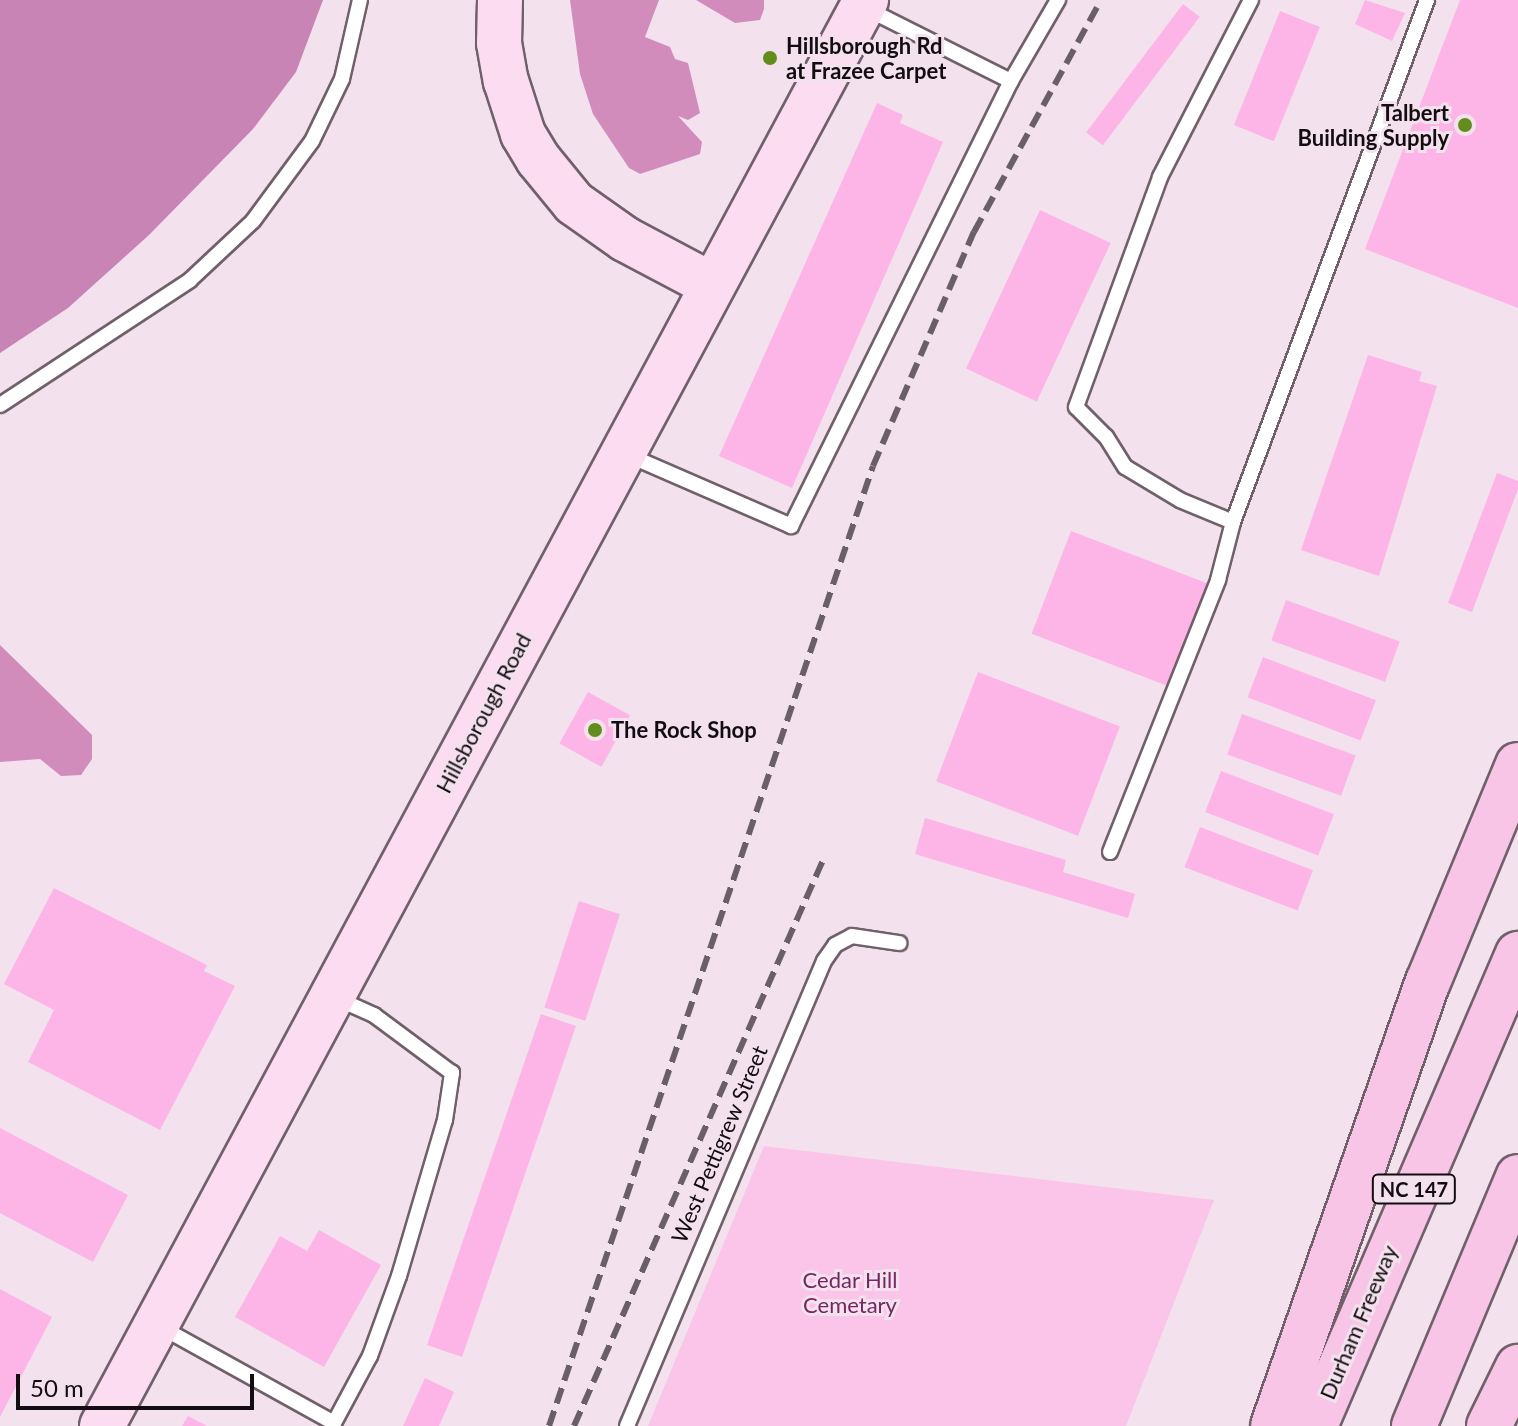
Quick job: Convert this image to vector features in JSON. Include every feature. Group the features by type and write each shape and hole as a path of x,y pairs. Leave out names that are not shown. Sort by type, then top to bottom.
{"highway":[{"path":"1273,1426 1428,982 1518,765"},
{"name":"Durham Freeway","path":"1315,1426 1518,954"},
{"path":"1414,1426 1518,1177"},
{"path":"1489,1426 1518,1367"}],"main road":[{"path":"500,0 499,43 506,81 523,134 538,159 574,203 625,239 712,285"},
{"name":"Hillsborough Road","path":"102,1426 865,3"}],"lane":[{"path":"0,405 190,280 253,221 312,141 342,79 360,0"},
{"path":"624,452 791,526 1011,81 1058,0"},
{"path":"1233,522 1180,500 1125,467 1106,437 1076,407 1160,177 1251,0"},
{"path":"1110,852 1218,580 1233,522 1427,0"},
{"path":"865,3 1011,81"},
{"name":"West Pettigrew Street","path":"627,1426 824,961 835,945 852,936 899,943"},
{"path":"157,1324 334,1423 370,1356 399,1276 445,1120 452,1073 374,1015 332,996"}],"green space":[{"name":"Cedar Hill Cemetary","path":"764,1146 1214,1200 1126,1426 648,1426"}],"shaded area":[{"path":"0,0 323,0 296,72 253,129 149,235 68,308 0,353"},
{"path":"570,0 659,0 645,37 670,47 675,59 688,63 700,113 688,120 678,116 702,142 700,154 640,174 629,168 593,114 580,74"},
{"path":"696,0 764,0 764,9 760,20 735,23"},
{"path":"0,645 92,735 92,759 81,775 61,776 40,759 0,762"}],"building":[{"path":"1365,0 1405,13 1392,41 1355,24"},
{"name":"Talbert Building Supply","path":"1460,0 1518,0 1518,308 1365,249"},
{"path":"1183,4 1200,17 1103,145 1086,133"},
{"path":"1280,11 1320,27 1274,141 1234,125"},
{"path":"877,103 903,115 900,123 943,142 792,488 719,456"},
{"path":"1040,210 1111,243 1037,402 966,369"},
{"path":"1368,355 1422,372 1419,381 1437,386 1379,576 1301,550"},
{"path":"1497,473 1518,481 1518,489 1472,612 1448,603"},
{"path":"1071,531 1211,585 1172,687 1032,634"},
{"path":"1286,600 1400,641 1385,682 1271,640"},
{"path":"1263,657 1376,700 1361,741 1248,697"},
{"path":"978,672 1120,726 1078,836 936,781"},
{"name":"The Rock Shop","path":"588,692 630,715 601,767 559,744"},
{"path":"1242,714 1356,755 1341,796 1227,754"},
{"path":"1221,771 1334,814 1318,855 1205,812"},
{"path":"925,818 1066,860 1063,872 1135,894 1128,918 915,854"},
{"path":"1200,827 1313,870 1298,911 1185,867"},
{"path":"54,888 207,965 204,971 235,986 160,1130 28,1062 54,1010 4,984"},
{"path":"579,901 620,914 585,1021 544,1008"},
{"path":"541,1014 576,1026 462,1357 427,1345"},
{"path":"0,1128 128,1195 93,1262 0,1213"},
{"path":"319,1230 381,1265 324,1367 235,1317 280,1236 307,1251"},
{"path":"0,1289 52,1317 0,1417"},
{"path":"425,1378 454,1392 439,1426 403,1426"},
{"path":"188,1416 207,1426 182,1426"}],"railway":[{"path":"549,1426 873,466 974,232 1101,0"},
{"path":"574,1426 823,860"}],"place":[{"name":"Hillsborough Rd at Frazee Carpet","path":"770,58"},
{"name":"Talbert Building Supply","path":"1465,125"},
{"name":"The Rock Shop","path":"595,730"}]}
